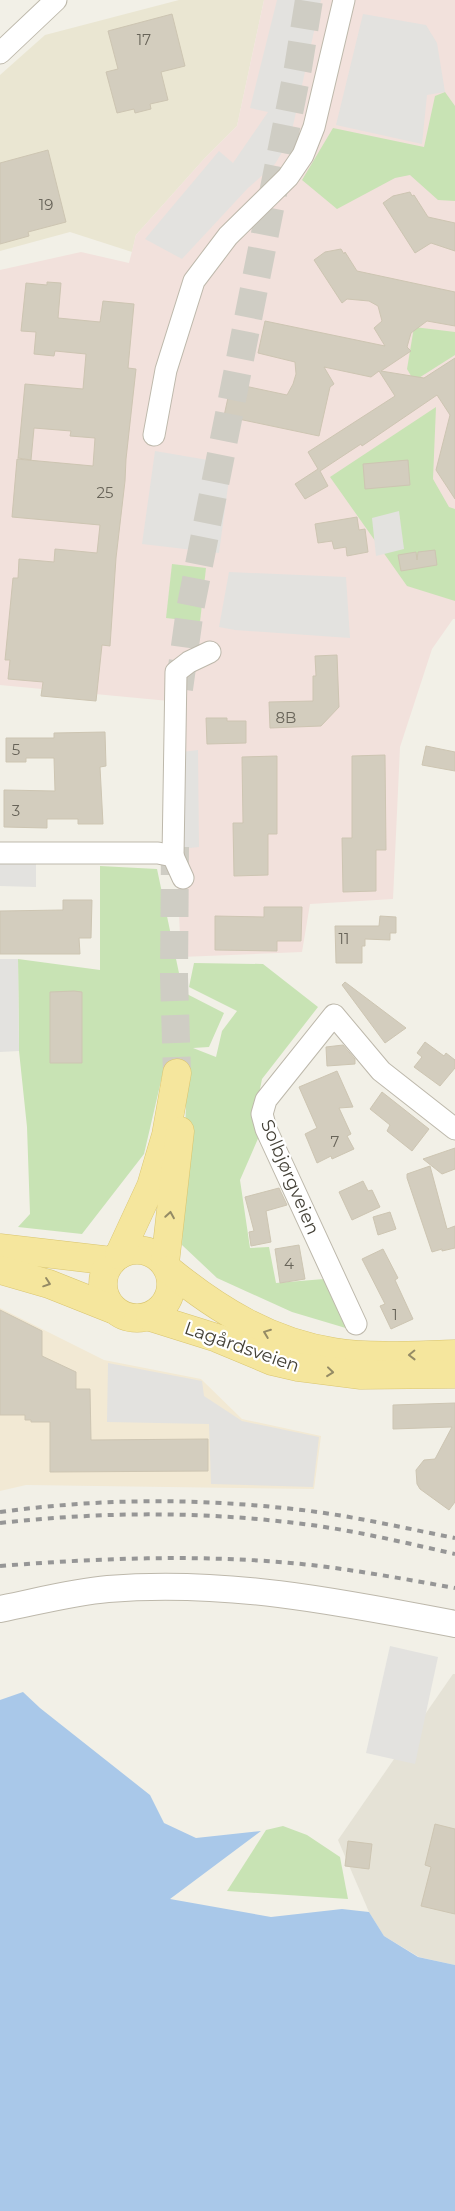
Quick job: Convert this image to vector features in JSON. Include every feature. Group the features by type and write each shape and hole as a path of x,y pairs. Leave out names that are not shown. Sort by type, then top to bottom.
{"main road":[{"path":"0,1270 49,1284 112,1309 120,1315 134,1319 150,1317 160,1311 168,1299 172,1286 167,1267 180,1133 177,1073 166,1135 151,1186 116,1258 104,1273 103,1286 106,1299 112,1309"},
{"path":"0,1248 116,1258 131,1250 142,1250 154,1254 167,1267"},
{"name":"Lagårdsveien","path":"167,1267 194,1290 233,1316 260,1331 280,1338 314,1348 360,1354 455,1354"},
{"name":"Lagårdsveien","path":"150,1317 216,1338 272,1361 298,1367 361,1374 455,1374"}],"street":[{"path":"0,53 56,0"},
{"path":"154,435 166,370 194,281 228,236 288,177 303,155 314,127 344,0"},
{"path":"183,878 173,856 176,672 189,662 210,652"},
{"path":"0,853 158,853 173,856"},
{"name":"Solbjørgveien","path":"356,1324 266,1129 262,1114 266,1100 274,1087 334,1015 381,1071 455,1129"},
{"path":"0,1609 107,1589 183,1586 301,1596 455,1624"}],"shaded area":[{"path":"179,0 264,0 237,126 204,159 136,235 132,252 70,232 0,251 0,75 45,35"},
{"path":"264,0 455,0 455,619 453,619 432,649 400,747 393,899 310,904 302,952 181,957 169,701 0,685 0,270 81,252 129,263 136,235 204,159 237,126"},
{"path":"277,0 321,0 290,139 275,164 248,188 182,259 145,239 219,151 233,163 268,112 250,108"},
{"path":"363,14 426,25 437,43 445,92 427,95 422,144 336,125"},
{"path":"155,451 231,464 219,553 142,544"},
{"path":"399,511 404,549 376,556 372,518"},
{"path":"229,572 346,577 350,638 235,630 219,627"},
{"path":"198,750 199,847 181,849 182,752"},
{"path":"0,861 36,862 36,887 0,886"},
{"path":"0,959 18,959 19,1051 0,1052"},
{"path":"0,1308 104,1360 201,1379 242,1419 321,1436 314,1489 26,1485 0,1491"},
{"path":"108,1363 202,1381 204,1396 242,1421 319,1437 313,1487 211,1484 209,1424 107,1422"},
{"path":"390,1646 438,1657 415,1764 366,1753"},
{"path":"453,1674 455,1674 455,1965 419,1957 384,1936 369,1912 338,1840"}],"green space":[{"path":"445,92 455,106 455,201 438,200 410,175 395,178 337,209 302,180 333,128 424,147 435,96"},
{"path":"414,327 455,332 455,355 414,381 407,369"},
{"path":"436,407 433,479 449,507 455,509 455,601 407,586 330,477"},
{"path":"172,564 206,568 200,622 166,618"},
{"path":"100,866 157,869 183,992 224,1013 209,1047 193,1048 216,1057 222,1031 237,1011 189,987 194,963 263,964 318,1007 262,1079 254,1119 260,1134 240,1180 250,1248 269,1247 276,1283 324,1279 349,1329 292,1312 217,1278 182,1245 187,1067 164,1068 144,1154 82,1234 18,1227 30,1214 27,1127 19,1051 18,959 100,970"},
{"path":"283,1826 307,1835 340,1857 348,1899 227,1891 266,1830"}],"water":[{"path":"23,1692 40,1708 150,1795 164,1823 196,1838 261,1831 170,1899 271,1917 342,1909 369,1912 384,1936 418,1957 455,1965 455,2211 0,2211 0,1700"}],"building":[{"path":"172,14 185,66 161,72 168,100 150,104 151,109 135,113 134,109 117,113 106,72 118,69 108,31"},
{"path":"48,150 66,222 28,232 29,236 0,244 0,163"},
{"path":"410,192 428,217 455,223 455,251 431,243 415,253 383,203 393,196"},
{"path":"341,249 357,271 455,292 455,326 427,321 411,333 407,347 411,351 381,371 424,378 455,358 455,499 436,470 450,415 437,395 362,446 361,444 320,471 328,486 305,499 295,484 318,469 308,452 395,396 379,371 371,377 324,367 334,384 330,387 319,436 224,416 229,393 238,395 240,385 287,395 293,384 296,374 295,362 258,353 265,321 385,346 374,328 382,321 378,306 369,301 347,299 342,303 314,260 325,252"},
{"path":"47,282 61,283 58,318 100,322 103,301 134,304 128,368 136,369 116,558 110,646 102,645 96,701 41,696 43,682 8,679 10,660 5,660 13,578 18,578 19,559 54,562 55,549 97,553 100,525 12,517 17,459 93,466 95,438 70,436 71,431 34,428 31,460 18,458 25,384 83,389 86,354 55,351 54,356 34,354 36,332 21,331 26,283 47,285"},
{"path":"408,460 410,485 365,489 363,464"},
{"path":"357,517 359,530 365,529 368,552 347,556 346,547 334,549 332,541 318,543 315,524"},
{"path":"435,550 437,565 401,571 398,555 416,552 417,560 418,552"},
{"path":"337,655 339,707 321,726 270,728 269,702 313,701 313,676 316,676 315,656"},
{"path":"206,718 227,718 227,721 246,721 246,743 207,744"},
{"path":"105,732 106,766 100,767 103,824 78,824 78,819 47,819 47,828 4,827 4,790 55,791 54,758 26,758 26,762 6,762 6,738 54,738 54,733"},
{"path":"426,746 455,752 455,771 422,765"},
{"path":"385,755 386,850 376,850 376,891 343,892 342,838 352,838 352,756"},
{"path":"277,756 277,834 268,834 268,875 234,876 233,823 243,823 242,757"},
{"path":"63,900 92,900 91,938 79,938 80,954 0,954 0,911 63,910"},
{"path":"264,907 302,907 301,941 277,941 277,951 215,950 215,916 264,917"},
{"path":"380,916 396,917 396,933 390,933 390,940 365,939 365,946 362,946 362,963 336,963 335,926 379,926"},
{"path":"345,982 406,1028 385,1043 342,985"},
{"path":"50,992 82,992 82,1063 50,1063"},
{"path":"425,1042 444,1056 446,1053 455,1060 455,1068 440,1086 414,1067 422,1057 417,1053"},
{"path":"343,1045 355,1059 355,1064 327,1066 326,1047"},
{"path":"337,1071 353,1107 339,1108 351,1134 347,1136 354,1149 332,1159 331,1156 317,1163 305,1134 317,1128 299,1087"},
{"path":"382,1092 429,1129 412,1151 387,1131 390,1125 370,1109"},
{"path":"455,1148 455,1169 442,1174 423,1159"},
{"path":"430,1166 447,1229 455,1226 455,1248 432,1252 407,1178 407,1174"},
{"path":"363,1181 368,1191 372,1190 380,1207 352,1220 339,1192"},
{"path":"279,1188 287,1205 266,1211 271,1242 251,1246 249,1232 254,1231 245,1197"},
{"path":"390,1212 396,1229 378,1235 373,1217"},
{"path":"299,1245 305,1279 280,1283 275,1249"},
{"path":"383,1249 398,1278 395,1280 413,1319 391,1329 380,1306 385,1304 362,1259"},
{"path":"0,1310 42,1331 42,1356 76,1372 76,1389 90,1389 91,1440 208,1439 208,1471 50,1472 50,1422 31,1422 31,1420 25,1420 25,1415 0,1415"},
{"path":"455,1403 455,1502 449,1510 420,1489 417,1484 416,1470 424,1460 435,1459 452,1427 393,1429 393,1405"},
{"path":"435,1824 455,1829 455,1914 421,1906 431,1867 425,1865"},
{"path":"348,1841 372,1844 369,1869 345,1866"}],"tunnel":[{"path":"179,689 190,610 298,68 309,0"},
{"path":"175,847 174,977 177,1073"}],"railway":[{"path":"0,1512 38,1507 114,1502 226,1503 321,1513 378,1522 455,1538"},
{"path":"0,1523 111,1515 221,1516 335,1529 455,1554"},
{"path":"0,1566 133,1559 233,1559 338,1568 455,1588"}]}
